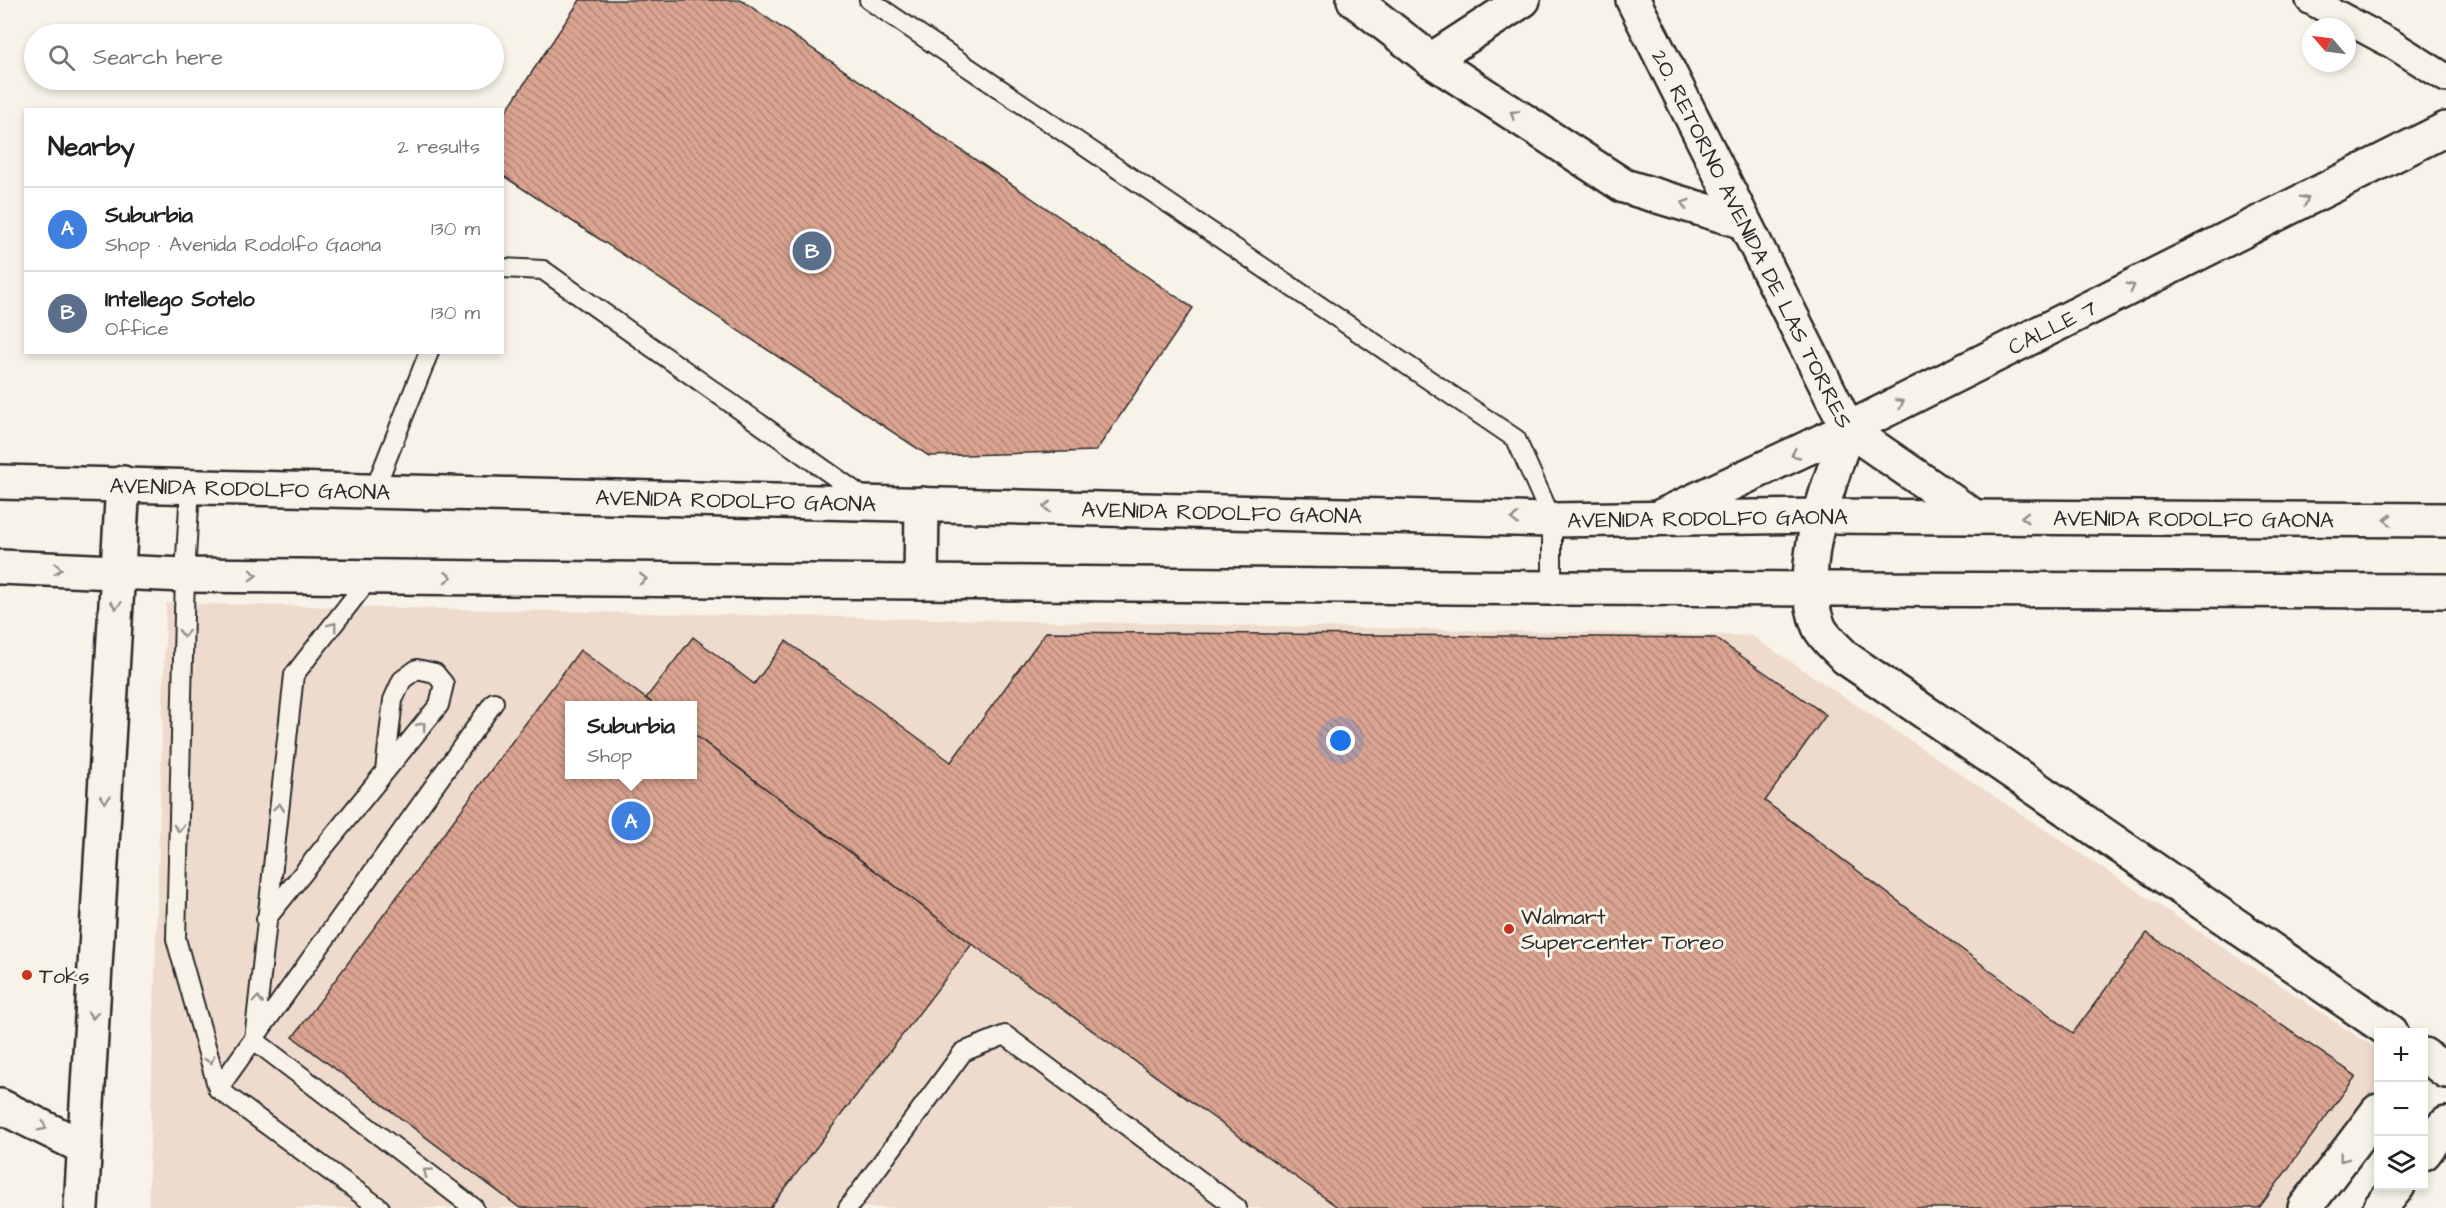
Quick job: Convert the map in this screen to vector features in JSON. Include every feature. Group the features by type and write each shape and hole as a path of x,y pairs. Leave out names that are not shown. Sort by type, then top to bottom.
{"main road":[{"path":"1354,0 1431,60 1624,186 1741,221"},
{"path":"1431,60 1523,0"},
{"name":"2O. RETORNO AVENIDA DE LAS TORRES","path":"1633,0 1741,221 1848,429 1820,516 1809,589"},
{"name":"CALLE 7","path":"1655,519 1848,429 2446,129"},
{"path":"1848,429 1975,517"},
{"name":"AVENIDA RODOLFO GAONA","path":"0,482 123,483 190,487 1552,520 1820,516 2446,520"},
{"path":"81,1208 123,483"},
{"path":"921,582 922,504"},
{"path":"0,567 185,575 1552,588 2446,591"},
{"path":"1809,589 1819,628 1846,658 2385,1028"},
{"path":"2428,1058 2446,1071"},
{"path":"0,1106 86,1148"},
{"path":"2306,1208 2374,1118"},
{"path":"2428,1148 2446,1124"},
{"path":"2380,1208 2394,1190"}],"street":[{"path":"2310,0 2392,44 2446,78"}],"lane":[{"path":"869,0 1516,439 1552,520 1552,588"},
{"path":"504,268 543,270 871,503"},
{"path":"374,491 428,354"},
{"path":"190,487 185,575 176,939 218,1089 380,1208"},
{"path":"254,1040 294,675 371,576"},
{"path":"266,919 439,705 444,684 435,673 417,669 402,680 393,700 384,771"},
{"path":"218,1089 494,702"},
{"path":"848,1208 963,1052 1005,1035 1237,1208"},
{"path":"254,1040 474,1208"}],"shaded area":[{"path":"166,603 1752,636 2374,1047 2374,1094 2286,1208 148,1208"}],"building":[{"path":"580,0 741,0 1193,308 1096,451 929,456 504,176 504,114"},
{"path":"1046,632 1715,638 1826,715 1765,801 2073,1033 2147,933 2356,1076 2259,1208 1339,1208 972,944 697,737 697,701 650,701 646,698 693,637 754,684 786,641 951,762"},
{"path":"580,650 649,701 565,701 565,779 697,779 697,737 972,944 770,1208 520,1208 293,1037"}],"place":[{"name":"Intellego Sotelo","path":"812,251"},
{"name":"Suburbia","path":"631,821"},
{"name":"Walmart Supercenter Toreo","path":"1509,929"},
{"name":"Toks","path":"27,975"}]}
